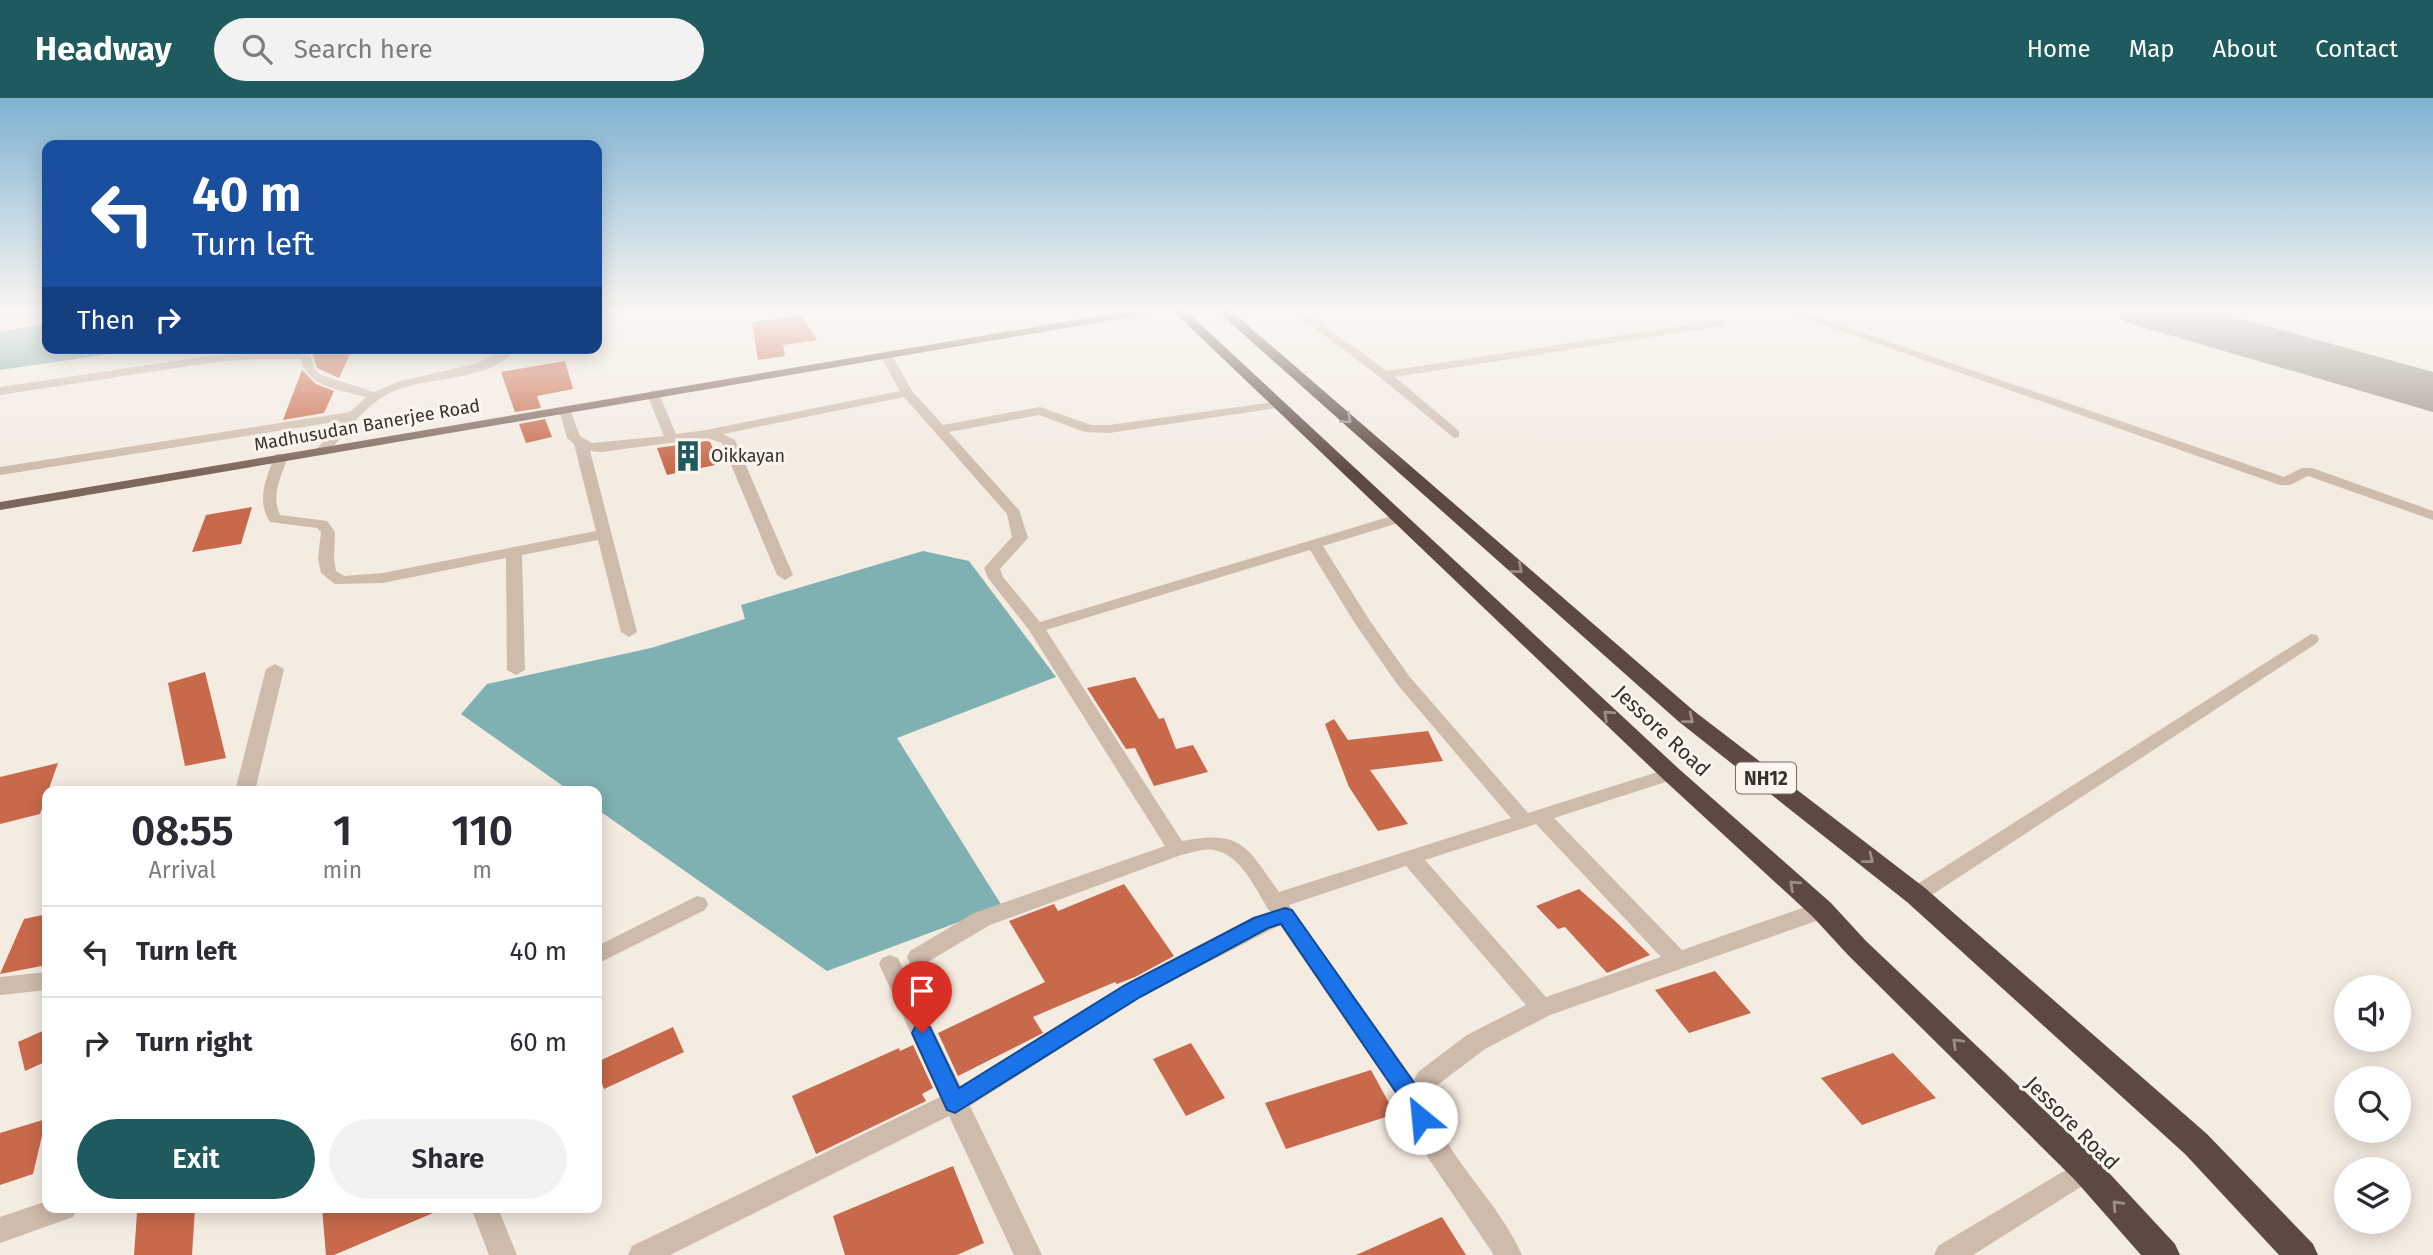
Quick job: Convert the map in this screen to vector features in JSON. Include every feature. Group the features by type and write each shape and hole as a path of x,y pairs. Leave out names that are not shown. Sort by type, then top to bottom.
{"highway":[{"name":"Jessore Road","path":"1235,364 1671,774 1822,910 1857,948 2085,1170 2163,1255"},
{"name":"NH12","path":"1284,364 1686,716 1916,895 2196,1143 2301,1255"}],"main road":[{"name":"Madhusudan Banerjee Road","path":"0,506 827,364"}],"street":[{"path":"0,391 188,364"},
{"path":"309,364 309,371 317,378 377,397"},
{"path":"322,451 355,415 387,390 488,364"},
{"path":"891,364 907,393 1014,513 1020,538 992,568 996,578 1036,628 1177,849"},
{"path":"1370,364 1454,434"},
{"path":"1385,375 1456,364"},
{"path":"1943,364 2285,482 2307,471 2433,516"},
{"path":"565,410 574,438 581,444 601,448 708,434 907,393"},
{"path":"653,394 671,437"},
{"path":"939,430 1040,411 1090,429 1109,429 1278,404"},
{"path":"0,471 355,415"},
{"path":"708,434 720,436 732,446 785,575"},
{"path":"581,444 629,632"},
{"path":"281,457 267,500 269,510 275,519 322,524 328,532 326,558 329,573 341,580 383,578 603,534"},
{"path":"1036,628 1400,518"},
{"path":"1314,544 1362,622 1403,680 1533,819 1679,962"},
{"path":"514,553 516,670"},
{"path":"1916,895 2311,639"},
{"path":"246,786 275,669"},
{"path":"642,1255 955,1103 1133,991 1261,923 1280,908 1410,857 1671,774"},
{"path":"918,957 982,919 1177,849 1211,842 1231,847 1242,856 1280,908 1416,1103 1425,1132 1502,1242 1508,1255"},
{"path":"1410,857 1542,1008"},
{"path":"602,953 697,904"},
{"path":"1416,1103 1427,1079 1476,1042 1542,1008 1822,910"},
{"path":"890,964 1028,1255"},
{"path":"0,986 42,982"},
{"path":"1948,1255 2085,1170"},
{"path":"0,1230 49,1213"},
{"path":"487,1213 503,1255"}],"water":[{"path":"0,364 41,364 0,370"},
{"path":"923,551 969,561 1056,677 897,738 1002,906 827,971 602,813 602,786 563,786 461,714 487,684 651,648 745,619 741,605"}],"building":[{"path":"316,364 346,364 339,378 317,368"},
{"path":"548,364 566,364 573,389 537,396 541,408 515,412 501,372"},
{"path":"302,370 316,384 334,391 324,413 283,420"},
{"path":"545,419 552,437 526,443 519,424"},
{"name":"Oikkayan","path":"710,442 720,464 667,475 657,448"},
{"path":"252,507 241,544 192,552 206,515"},
{"path":"205,672 226,758 185,766 168,683"},
{"path":"1135,677 1159,719 1164,718 1176,749 1193,745 1208,772 1154,786 1135,748 1126,749 1087,688"},
{"path":"1334,719 1348,740 1428,731 1443,761 1370,770 1408,824 1378,831 1349,787 1325,724"},
{"path":"58,763 50,786 42,786 40,814 0,824 0,777"},
{"path":"1124,884 1174,956 1135,977 1117,984 1115,982 1033,1017 1043,1033 958,1076 938,1033 1045,982 1009,921 1054,904 1058,911"},
{"path":"1579,889 1650,955 1607,973 1565,927 1558,929 1536,906"},
{"path":"42,915 42,966 0,974 24,919"},
{"path":"1715,971 1751,1013 1689,1033 1655,990"},
{"path":"673,1027 684,1052 604,1089 602,1060"},
{"path":"42,1031 42,1063 25,1071 18,1042"},
{"path":"1191,1043 1225,1098 1186,1116 1153,1059"},
{"path":"913,1045 933,1088 922,1094 926,1101 816,1154 792,1096 899,1048 900,1051"},
{"path":"1893,1053 1936,1098 1862,1125 1821,1078"},
{"path":"1371,1070 1395,1114 1286,1149 1265,1103"},
{"path":"42,1120 42,1136 33,1174 0,1185 0,1133"},
{"path":"953,1166 984,1243 957,1255 845,1255 833,1216"},
{"path":"137,1213 195,1213 192,1255 134,1255"},
{"path":"322,1213 433,1213 334,1255 326,1255"},
{"path":"1442,1217 1466,1255 1356,1255"}],"taxiway":[{"path":"2335,364 2433,392"}],"place":[{"name":"Oikkayan","path":"688,456"}],"route":[{"path":"922,1033 955,1103 1133,991 1261,923 1285,915 1416,1103 1421,1118"}]}
